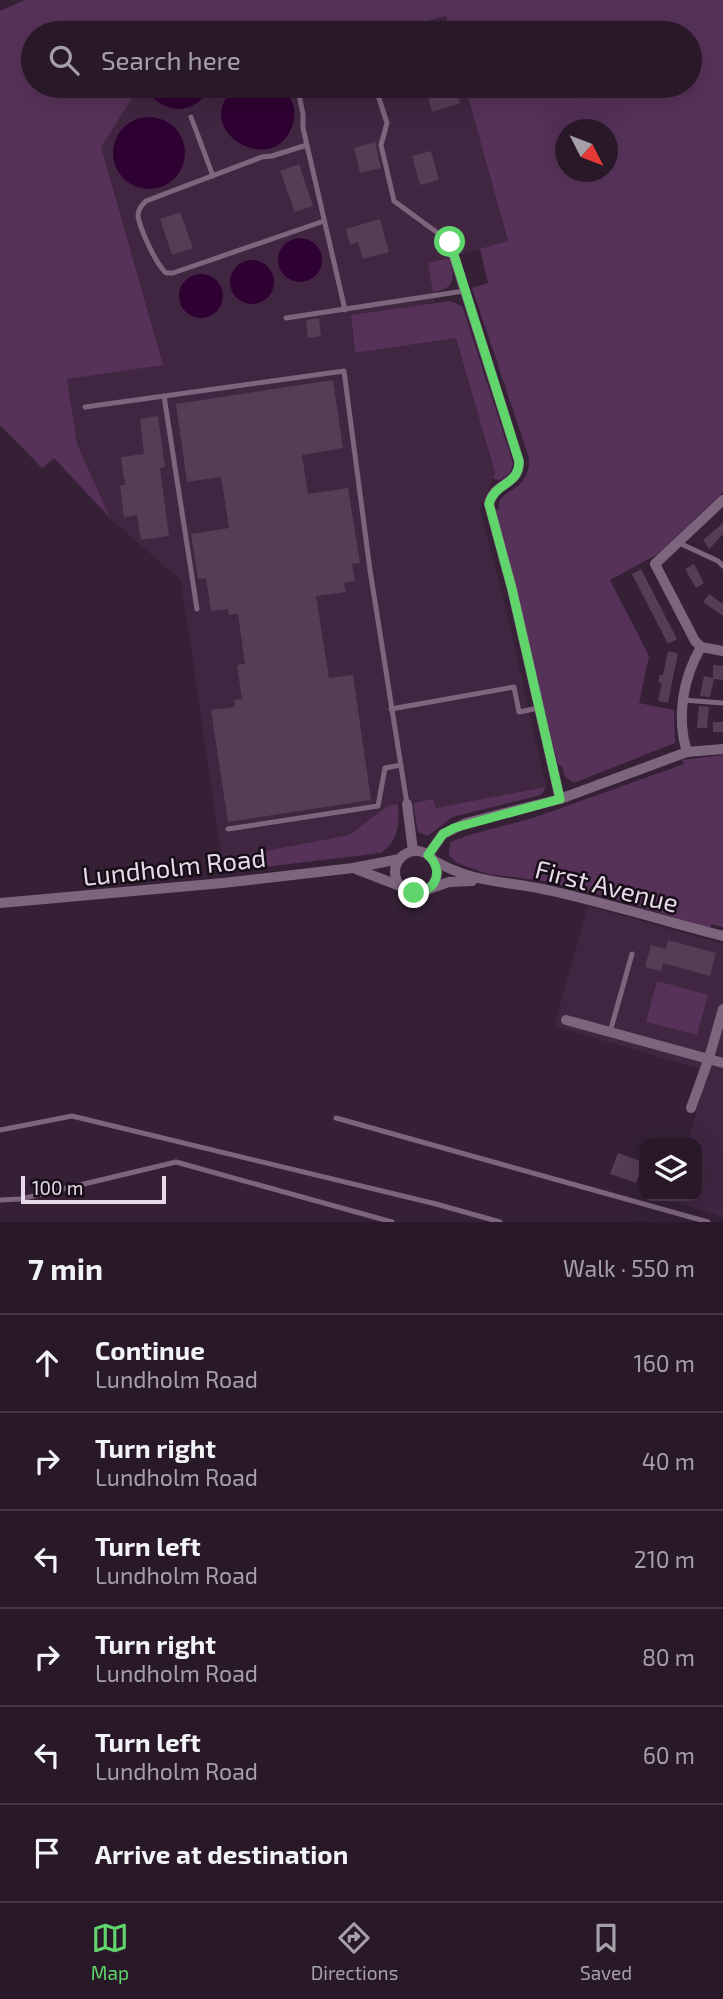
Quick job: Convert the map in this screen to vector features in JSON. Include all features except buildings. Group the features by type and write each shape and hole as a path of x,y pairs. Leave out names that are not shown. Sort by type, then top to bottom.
{"street":[{"path":"454,256 519,461 514,478 497,488 489,504 512,589 560,799"},
{"path":"723,500 655,564 695,641 701,647 723,651"},
{"path":"687,752 681,728 683,700 694,658 701,647"},
{"path":"430,858 443,834 454,828 560,799 687,752 723,748"},
{"path":"407,804 413,851 430,858 438,874 436,882 428,890"},
{"name":"Lundholm Road","path":"0,903 353,868 401,859 413,851"},
{"name":"First Avenue","path":"430,858 453,872 480,880 550,890 723,936"},
{"path":"401,859 395,871 401,887"},
{"name":"Lundholm Road","path":"353,868 414,893 428,890"},
{"name":"First Avenue","path":"428,890 449,883 480,880"},
{"path":"691,1108 723,1009"},
{"path":"566,1020 723,1063"}],"lane":[{"path":"298,98 345,310"},
{"path":"379,98 387,123 381,145 394,201 450,242 454,256"},
{"path":"191,117 213,176"},
{"path":"307,145 262,157 146,201 140,207 138,216 157,264 166,273 173,273 324,221"},
{"path":"286,318 464,291"},
{"path":"85,407 344,371 391,709 407,804"},
{"path":"164,396 197,609"},
{"path":"678,543 718,561 723,566"},
{"path":"391,709 514,687 519,712 539,708"},
{"path":"683,700 723,703"},
{"path":"228,829 378,806 385,768 401,765"},
{"path":"610,1032 632,954"},
{"path":"0,1130 72,1116 500,1222"},
{"path":"335,1118 708,1222"},
{"path":"0,1200 21,1199 176,1162 392,1222"},
{"path":"672,1212 674,1222"}],"shaded area":[{"path":"25,0 723,0 723,492 658,554 610,580 649,656 639,703 674,710 675,743 574,783 566,778 561,765 558,765 496,510 499,509 499,502 503,497 524,479 529,458 472,288 488,283 480,249 508,241 468,98 702,98 702,21 447,21 446,16 428,21 21,21 21,98 132,98 101,147 163,365 67,379 77,444 110,518 54,458 42,468 0,425 0,11"},
{"path":"104,0 215,21 42,21"},
{"path":"446,16 447,21 428,21"},
{"path":"21,28 21,98 468,98 508,242 429,263 435,303 351,315 353,341 355,353 456,338 495,474 480,509 507,613 546,787 435,809 433,799 389,805 349,835 222,859 181,581 110,518 54,458 42,468 0,425 0,35"},
{"path":"153,98 202,98 187,108 178,109 159,103"},
{"path":"227,98 290,98 294,119 286,138 272,148 256,149 241,144 229,134 222,120 223,103"},
{"path":"149,117 169,123 179,133 185,153 179,173 169,183 149,189 129,183 119,173 113,153 119,133 129,123"},
{"path":"300,238 316,244 322,260 316,276 300,282 284,276 278,260 284,244"},
{"path":"449,258 452,281 446,288 433,292 428,263"},
{"path":"252,260 268,266 274,282 268,298 252,304 236,298 230,282 236,266"},
{"path":"201,274 217,280 223,296 217,312 201,318 185,312 179,296 185,280"},
{"path":"450,301 462,306 513,463 510,473 500,480 493,479 495,473 456,338 355,353 351,315"},
{"path":"723,755 723,927 712,924 710,928 605,896 544,881 488,874 457,863 449,855 450,842 469,835 533,818 684,764 682,760"},
{"path":"546,787 541,795 452,817 428,836 418,832 413,803 433,799 436,808"},
{"path":"398,804 397,832 387,849 381,853 224,872 222,859 349,835 389,805"},
{"path":"588,906 723,944 723,1217 672,1201 702,1201 702,1138 689,1138 707,1071 554,1026"},
{"path":"657,981 708,995 697,1035 646,1022"}],"route":[{"path":"414,893 428,890 436,882 436,866 428,855 443,834 466,823 560,799 512,589 489,504 497,488 514,478 519,461 464,294 450,242"}]}
